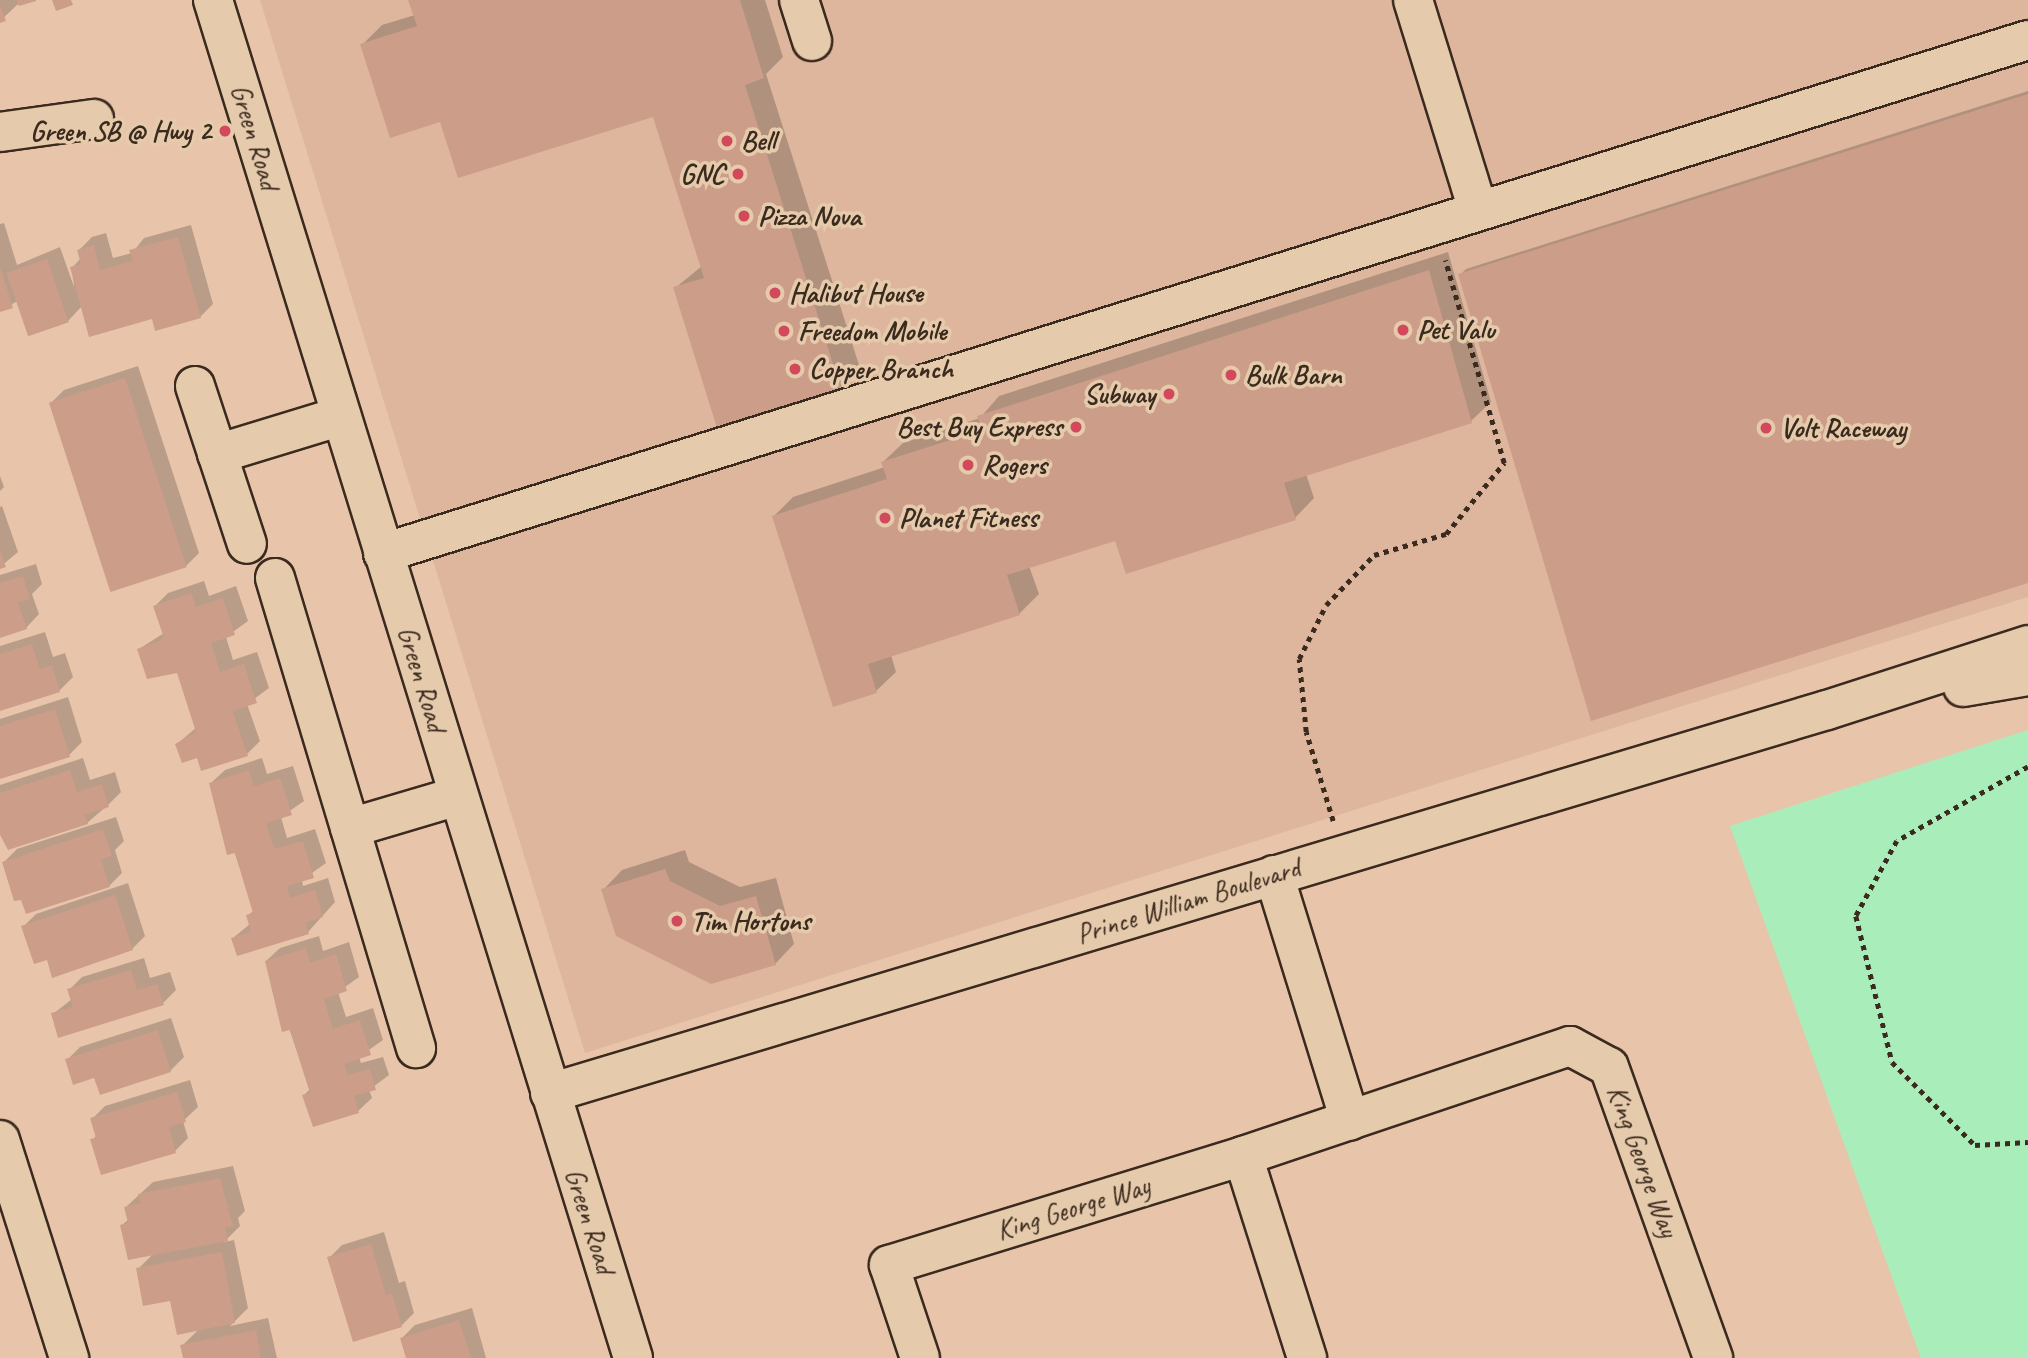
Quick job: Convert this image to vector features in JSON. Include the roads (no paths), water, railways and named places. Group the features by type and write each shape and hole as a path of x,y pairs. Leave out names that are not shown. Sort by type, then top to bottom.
{"street":[{"name":"Green Road","path":"213,0 634,1358"},
{"path":"799,0 812,41"},
{"path":"1413,0 1478,210"},
{"path":"383,553 2028,40"},
{"path":"0,132 94,119"},
{"path":"195,386 247,544"},
{"path":"217,454 341,416"},
{"path":"275,578 416,1048"},
{"name":"Prince William Boulevard","path":"550,1093 1827,710 2028,645"},
{"name":"Prince William Boulevard","path":"1827,710 2028,676"},
{"path":"350,828 458,796"},
{"path":"1274,876 1350,1120"},
{"name":"King George Way","path":"920,1358 889,1265 1243,1156 1570,1046 1609,1067 1713,1358"},
{"path":"0,1140 69,1358"},
{"path":"1243,1156 1307,1358"}],"place":[{"name":"Green SB @ Hwy 2","path":"225,131"},
{"name":"Bell","path":"727,141"},
{"name":"GNC","path":"738,174"},
{"name":"Pizza Nova","path":"744,216"},
{"name":"Halibut House","path":"775,293"},
{"name":"Pet Valu","path":"1403,330"},
{"name":"Freedom Mobile","path":"784,331"},
{"name":"Copper Branch","path":"795,369"},
{"name":"Bulk Barn","path":"1231,375"},
{"name":"Subway","path":"1169,394"},
{"name":"Best Buy Express","path":"1076,427"},
{"name":"Volt Raceway","path":"1766,428"},
{"name":"Rogers","path":"968,465"},
{"name":"Planet Fitness","path":"885,518"},
{"name":"Tim Hortons","path":"677,921"}]}
